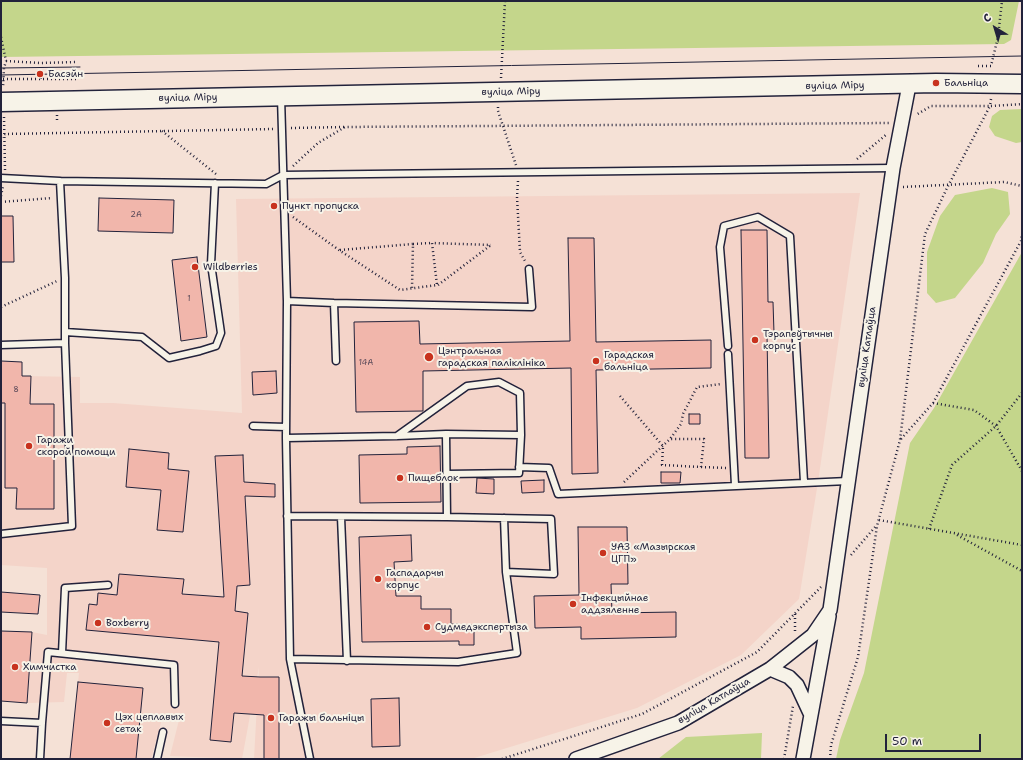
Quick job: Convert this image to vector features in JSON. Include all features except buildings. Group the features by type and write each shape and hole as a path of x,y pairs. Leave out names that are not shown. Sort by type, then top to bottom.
{"main road":[{"name":"вуліца Міру","path":"2,102 909,85 936,83 1022,84"}],"street":[{"name":"вуліца Катлаўца","path":"803,759 836,572 890,187 909,85"},
{"name":"вуліца Катлаўца","path":"576,759 678,723 770,669 813,635 830,610"},
{"path":"770,669 789,677 797,685 811,716"}],"lane":[{"path":"280,96 287,301 286,438 290,659 310,759"},
{"path":"3,178 60,182 266,184 283,175 893,168"},
{"path":"1,534 72,526 65,343 65,278 60,182"},
{"path":"65,332 142,337 169,358 216,346 221,333 211,264 215,183"},
{"path":"728,346 720,247 724,226 758,217 790,236 804,482"},
{"path":"287,301 532,307 529,269"},
{"path":"334,303 336,362"},
{"path":"1,345 65,343"},
{"path":"728,354 735,485"},
{"path":"397,436 467,386 499,382 520,393 521,435 519,473 447,474"},
{"path":"253,426 286,427"},
{"path":"286,438 446,434 521,435"},
{"path":"446,434 447,518"},
{"path":"519,467 549,468 558,494 848,481"},
{"path":"287,516 551,519 554,574 506,572"},
{"path":"341,517 347,661"},
{"path":"290,659 458,662 517,653 506,572 504,518"},
{"path":"62,653 65,588 108,585"},
{"path":"40,759 48,652 174,665 175,704"},
{"path":"1,721 42,723"},
{"path":"157,759 163,732"}],"path":[{"path":"505,1 498,111 518,172 517,197 520,252 529,269"},
{"path":"978,66 991,66 998,37 1002,1"},
{"path":"1,37 6,61 4,68 2,102 5,134 1,196"},
{"path":"6,61 41,63 77,62"},
{"path":"41,63 41,68"},
{"path":"40,74 41,80"},
{"path":"3,79 78,80"},
{"path":"830,759 831,746 858,657 877,526 900,440 925,234 948,186 990,106 930,106 902,123 845,169"},
{"path":"1,137 5,134 345,127 902,123"},
{"path":"283,175 318,143 345,127"},
{"path":"161,131 229,183"},
{"path":"890,187 948,186 1004,182 1022,186"},
{"path":"1,202 61,197"},
{"path":"284,211 339,250 400,290 437,285 492,245 432,243 339,250"},
{"path":"900,440 933,404 1021,240 1022,234"},
{"path":"432,243 437,285"},
{"path":"412,288 413,244"},
{"path":"1,307 65,278"},
{"path":"613,491 670,439 681,424 683,414 697,386 729,383"},
{"path":"929,529 952,466 996,426 1022,393"},
{"path":"620,396 663,446 662,465 734,469"},
{"path":"933,404 974,410 996,426 1022,471"},
{"path":"670,439 704,440 701,467"},
{"path":"879,520 1022,545"},
{"path":"502,759 642,714 757,652 836,572 877,526"},
{"path":"955,534 1022,571"}],"shaded area":[{"path":"860,193 818,482 799,599 741,655 637,708 471,759 254,759 259,667 242,759 170,756 179,720 162,719 151,759 70,759 79,673 67,673 64,702 27,703 32,632 47,635 47,568 1,565 1,361 22,362 22,376 80,377 80,403 113,403 242,413 236,199"}],"green space":[{"path":"1,1 1019,1 1011,40 1004,44 1,57"},
{"path":"1022,109 1022,142 1016,143 995,136 989,127 992,116 1000,110"},
{"path":"992,188 1008,192 1010,214 996,234 983,263 955,298 936,303 927,293 927,252 940,216 955,195"},
{"path":"1022,252 1022,759 836,759 840,740 864,673 910,443 934,408"},
{"path":"762,733 761,759 658,759 686,737"}],"tram line":[{"path":"1,75 1022,56"},
{"path":"1,68 80,67"}],"place":[{"name":"Басэйн","path":"40,74"},
{"name":"Бальніца","path":"936,83"},
{"name":"Пункт пропуска","path":"274,206"},
{"name":"Wildberries","path":"195,267"},
{"name":"Тэрапеўтычны корпус","path":"755,340"},
{"name":"Цэнтральная гарадская паліклініка","path":"429,357"},
{"name":"Гарадская бальніца","path":"596,361"},
{"name":"Гаражи скорой помощи","path":"29,446"},
{"name":"Пищеблок","path":"400,478"},
{"name":"УАЗ «Мазырская ЦГП»","path":"603,553"},
{"name":"Гаспадарчы корпус","path":"378,579"},
{"name":"Інфекцыйнае аддзяленне","path":"573,604"},
{"name":"Boxberry","path":"98,623"},
{"name":"Судмедэкспертыза","path":"427,627"},
{"name":"Химчистка","path":"15,667"},
{"name":"Гаражы бальніцы","path":"271,718"},
{"name":"Цэх цеплавых сетак","path":"107,723"}]}
